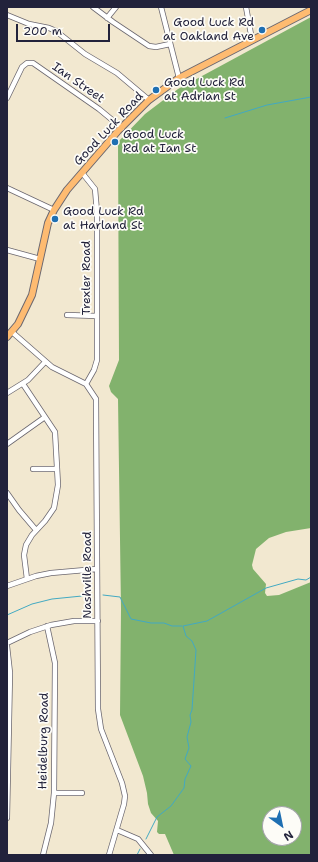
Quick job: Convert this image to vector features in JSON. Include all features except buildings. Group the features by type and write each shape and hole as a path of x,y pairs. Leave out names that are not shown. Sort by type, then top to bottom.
{"main road":[{"name":"Good Luck Road","path":"9,334 22,316 32,295 48,223 54,210 67,190 122,128 149,100 179,78 311,10"}],"street":[{"path":"92,7 149,46 156,47 170,44"},
{"path":"107,18 116,7"},
{"path":"161,7 179,78"},
{"path":"246,7 252,40"},
{"path":"7,15 29,24 56,31 85,54 117,73 149,100"},
{"name":"Ian Street","path":"7,98 22,67 27,63 33,63 99,109 122,128"},
{"name":"Trexler Road","path":"82,174 92,183 96,193 97,360 94,370 86,384"},
{"path":"7,188 54,210"},
{"path":"7,250 40,258"},
{"path":"67,315 97,316"},
{"path":"9,334 63,374 86,384"},
{"path":"7,393 23,384 45,362"},
{"path":"23,384 52,427 57,439 58,494 54,508 28,541 25,550 27,579"},
{"name":"Nashville Road","path":"86,384 94,396 97,404 98,713 104,736 124,793 124,804 109,855"},
{"path":"7,444 45,417"},
{"path":"33,469 57,469"},
{"path":"7,493 36,530"},
{"path":"7,586 59,571 97,570"},
{"path":"7,818 10,673 7,645 23,635 47,626 74,621 98,621"},
{"name":"Heidelburg Road","path":"43,855 51,823 54,793 55,663 47,626"},
{"path":"54,793 82,793"},
{"path":"116,830 138,839 151,855"}],"green space":[{"path":"311,17 311,528 286,532 269,538 256,549 252,565 253,569 266,584 265,593 267,596 279,595 311,582 311,855 174,855 165,834 159,834 157,832 158,821 151,813 143,776 120,715 121,609 118,399 111,392 109,386 119,360 118,142 145,114 178,89"}],"waterway":[{"path":"225,118 267,105 311,97"},
{"path":"146,839 157,817 171,806 184,788 185,779 191,766 185,759 189,748 187,737 191,722 190,715 192,710 196,650 192,641 186,636 183,626 207,621 266,588 298,579 306,580 311,577"},
{"path":"7,615 32,604 52,599 92,595"},
{"path":"103,595 120,597 131,619 151,623 164,623 172,626 182,626"},
{"path":"137,855 140,849"}],"place":[{"name":"Good Luck Rd at Oakland Ave","path":"262,30"},
{"name":"Good Luck Rd at Adrian St","path":"156,90"},
{"name":"Good Luck Rd at Ian St","path":"115,142"},
{"name":"Good Luck Rd at Harland St","path":"55,219"}]}
